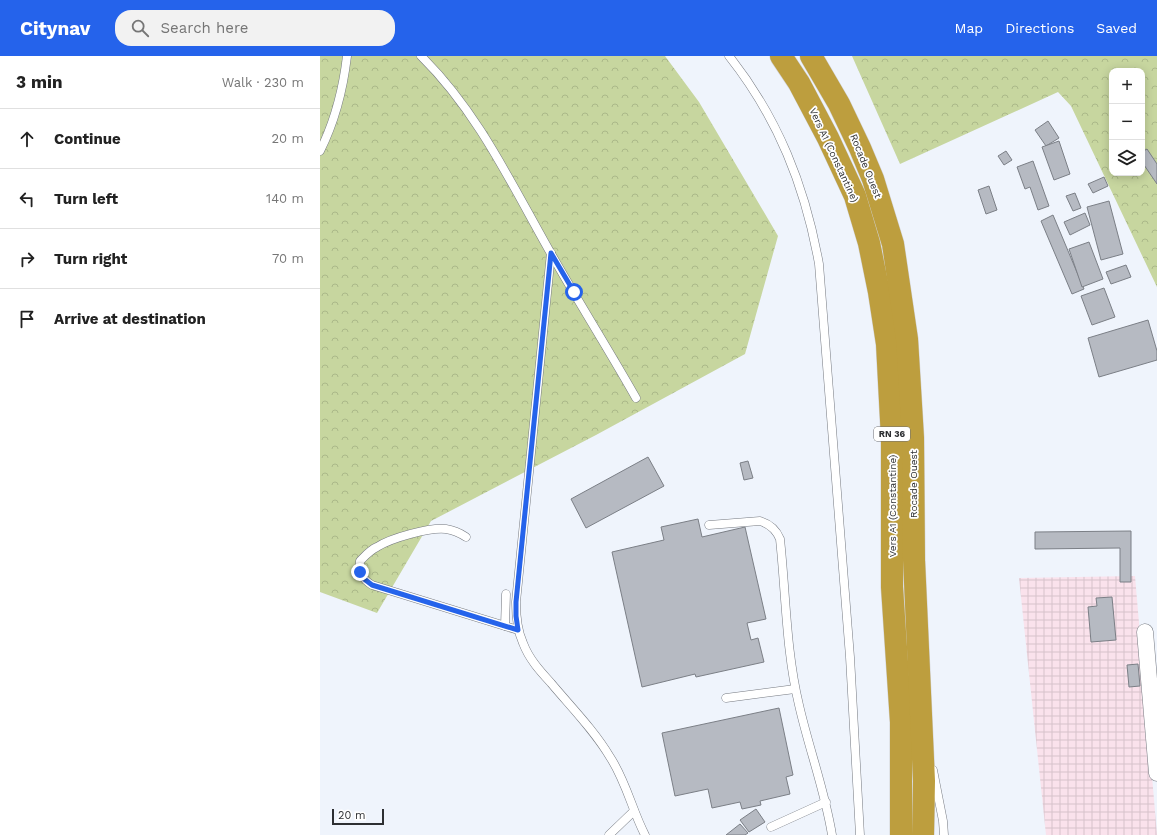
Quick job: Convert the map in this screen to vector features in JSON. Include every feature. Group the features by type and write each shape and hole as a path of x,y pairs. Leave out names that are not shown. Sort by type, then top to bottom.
{"highway":[{"name":"Vers A1 (Constantine)","path":"781,56 799,83 828,138 855,196 869,243 886,337 892,439 892,587 901,722 901,835"},
{"name":"Rocade Ouest","path":"811,56 839,104 873,179 893,244 908,339 913,438 914,560 924,782 923,835"}],"street":[{"path":"1145,632 1157,773"}],"lane":[{"path":"320,151 327,138 337,110 344,82 347,56"},
{"path":"420,56 454,92 485,136 551,253 636,398"},
{"path":"729,56 757,95 785,148 797,176 806,205 817,256 822,293 850,657 860,835"},
{"path":"551,253 516,602 518,630 529,657 598,738 611,758 625,786 645,835"},
{"path":"709,525 760,520 773,527 777,533 780,546 789,648 796,689 806,732 826,802 832,835"},
{"path":"466,537 446,529 436,529 396,538 368,553 360,561 360,572 363,578 372,585 518,630"},
{"path":"505,626 506,594"},
{"path":"726,698 796,689"},
{"path":"921,710 943,822 944,835"},
{"path":"771,827 826,802"},
{"path":"609,835 634,811"}],"shaded area":[{"path":"1135,576 1157,835 1046,835 1019,578"}],"green space":[{"path":"320,56 665,56 699,102 778,236 745,354 596,435 431,521 377,613 320,592"},
{"path":"852,56 1157,56 1157,287 1071,106 1058,92 900,164"}],"building":[{"path":"1048,121 1059,138 1046,146 1035,130"},
{"path":"1059,141 1070,174 1054,180 1042,147"},
{"path":"1147,149 1157,164 1157,184 1145,166 1145,150"},
{"path":"1006,151 1012,160 1004,165 998,156"},
{"path":"1033,161 1049,206 1038,210 1030,187 1025,189 1017,167"},
{"path":"1104,177 1108,186 1093,193 1088,184"},
{"path":"989,186 997,210 986,214 978,190"},
{"path":"1075,193 1081,208 1073,211 1066,196"},
{"path":"1109,201 1123,254 1101,260 1087,207"},
{"path":"1085,213 1090,225 1070,235 1064,222"},
{"path":"1053,215 1084,289 1072,294 1041,221"},
{"path":"1089,242 1103,279 1082,287 1069,249"},
{"path":"1126,265 1131,277 1111,284 1106,272"},
{"path":"1104,288 1115,317 1092,325 1081,296"},
{"path":"1148,320 1157,351 1157,360 1099,377 1088,338"},
{"path":"648,457 664,486 586,528 571,499"},
{"path":"748,461 753,478 744,480 740,463"},
{"path":"698,519 702,537 745,527 766,619 747,623 751,640 758,638 764,662 696,677 695,674 642,687 612,552 664,540 661,527"},
{"path":"1131,531 1131,582 1120,582 1120,548 1035,549 1035,532"},
{"path":"1112,597 1116,640 1091,642 1088,607 1097,606 1096,598"},
{"path":"1138,664 1140,686 1129,687 1127,665"},
{"path":"779,708 793,775 786,777 790,794 760,801 761,805 742,809 740,802 712,808 708,789 675,796 662,733"},
{"path":"756,809 765,822 749,832 740,820"},
{"path":"740,824 748,833 745,835 726,835"}],"route":[{"path":"360,572 363,578 372,585 518,630 516,602 551,253 574,292"}]}
